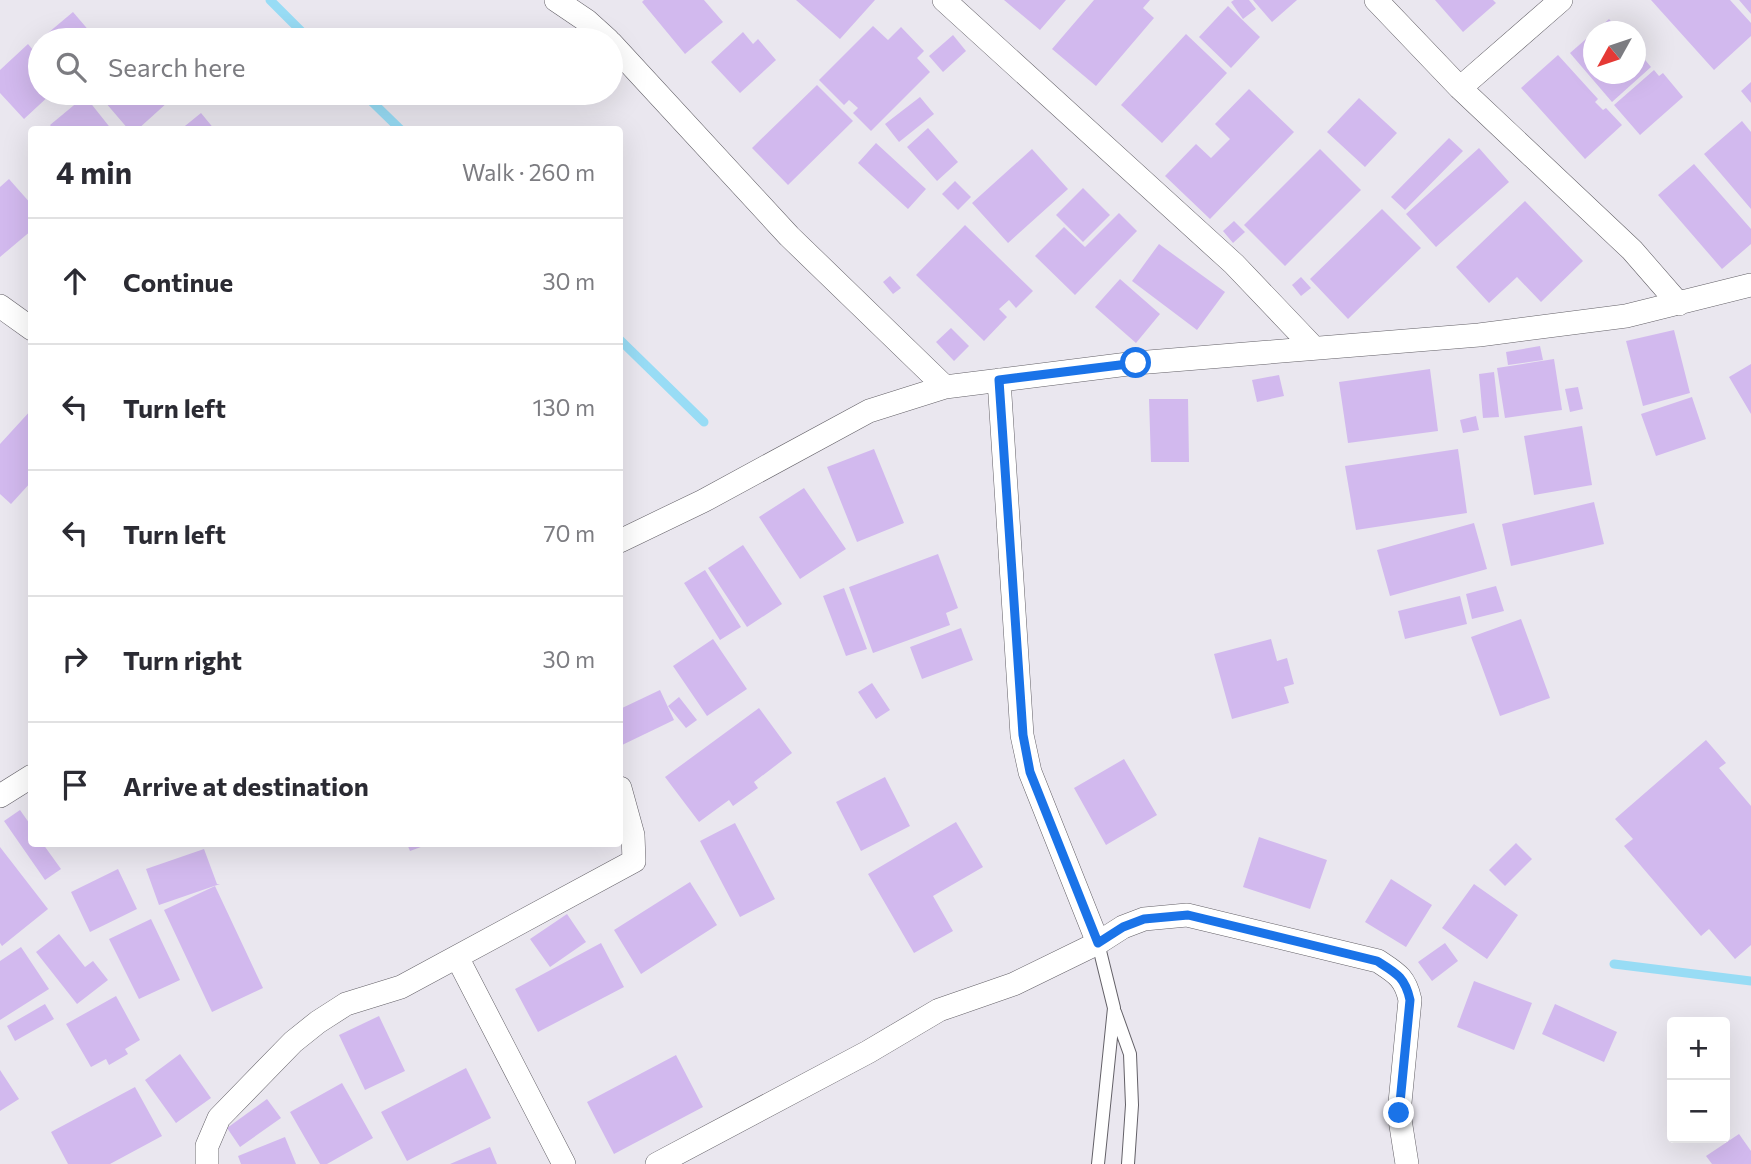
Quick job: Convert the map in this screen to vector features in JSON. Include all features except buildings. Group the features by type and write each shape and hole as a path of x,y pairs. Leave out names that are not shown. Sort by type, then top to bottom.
{"street":[{"path":"556,0 594,28"},
{"path":"944,0 1234,264 1314,348"},
{"path":"1376,0 1460,88 1632,250 1679,303"},
{"path":"1460,88 1561,0"},
{"path":"623,57 789,236 945,387"},
{"path":"623,540 703,501 869,411 945,387 1136,363 1479,335 1626,316 1751,285"},
{"path":"0,306 28,326"},
{"path":"999,380 1023,735 1030,772 1098,943"},
{"path":"0,796 28,778"},
{"path":"207,1164 207,1146 219,1118 293,1042 318,1022 346,1004 401,987 634,861 633,835 623,799"},
{"path":"657,1164 867,1052 939,1010 1014,984 1098,943 1123,927 1144,919 1188,915 1377,961 1396,972 1406,984 1410,1000 1399,1113 1407,1164"},
{"path":"457,957 564,1164"}],"lane":[{"path":"1098,943 1114,1008 1130,1054 1132,1105 1128,1164"},
{"path":"1098,1164 1114,1008"}],"waterway":[{"path":"270,0 298,28"},
{"path":"375,105 397,126"},
{"path":"623,343 704,422"},
{"path":"1614,964 1751,981"}],"route":[{"path":"1136,363 999,380 1023,735 1030,772 1098,943 1123,927 1144,919 1188,915 1377,961 1396,972 1406,984 1410,1000 1399,1113"}]}
